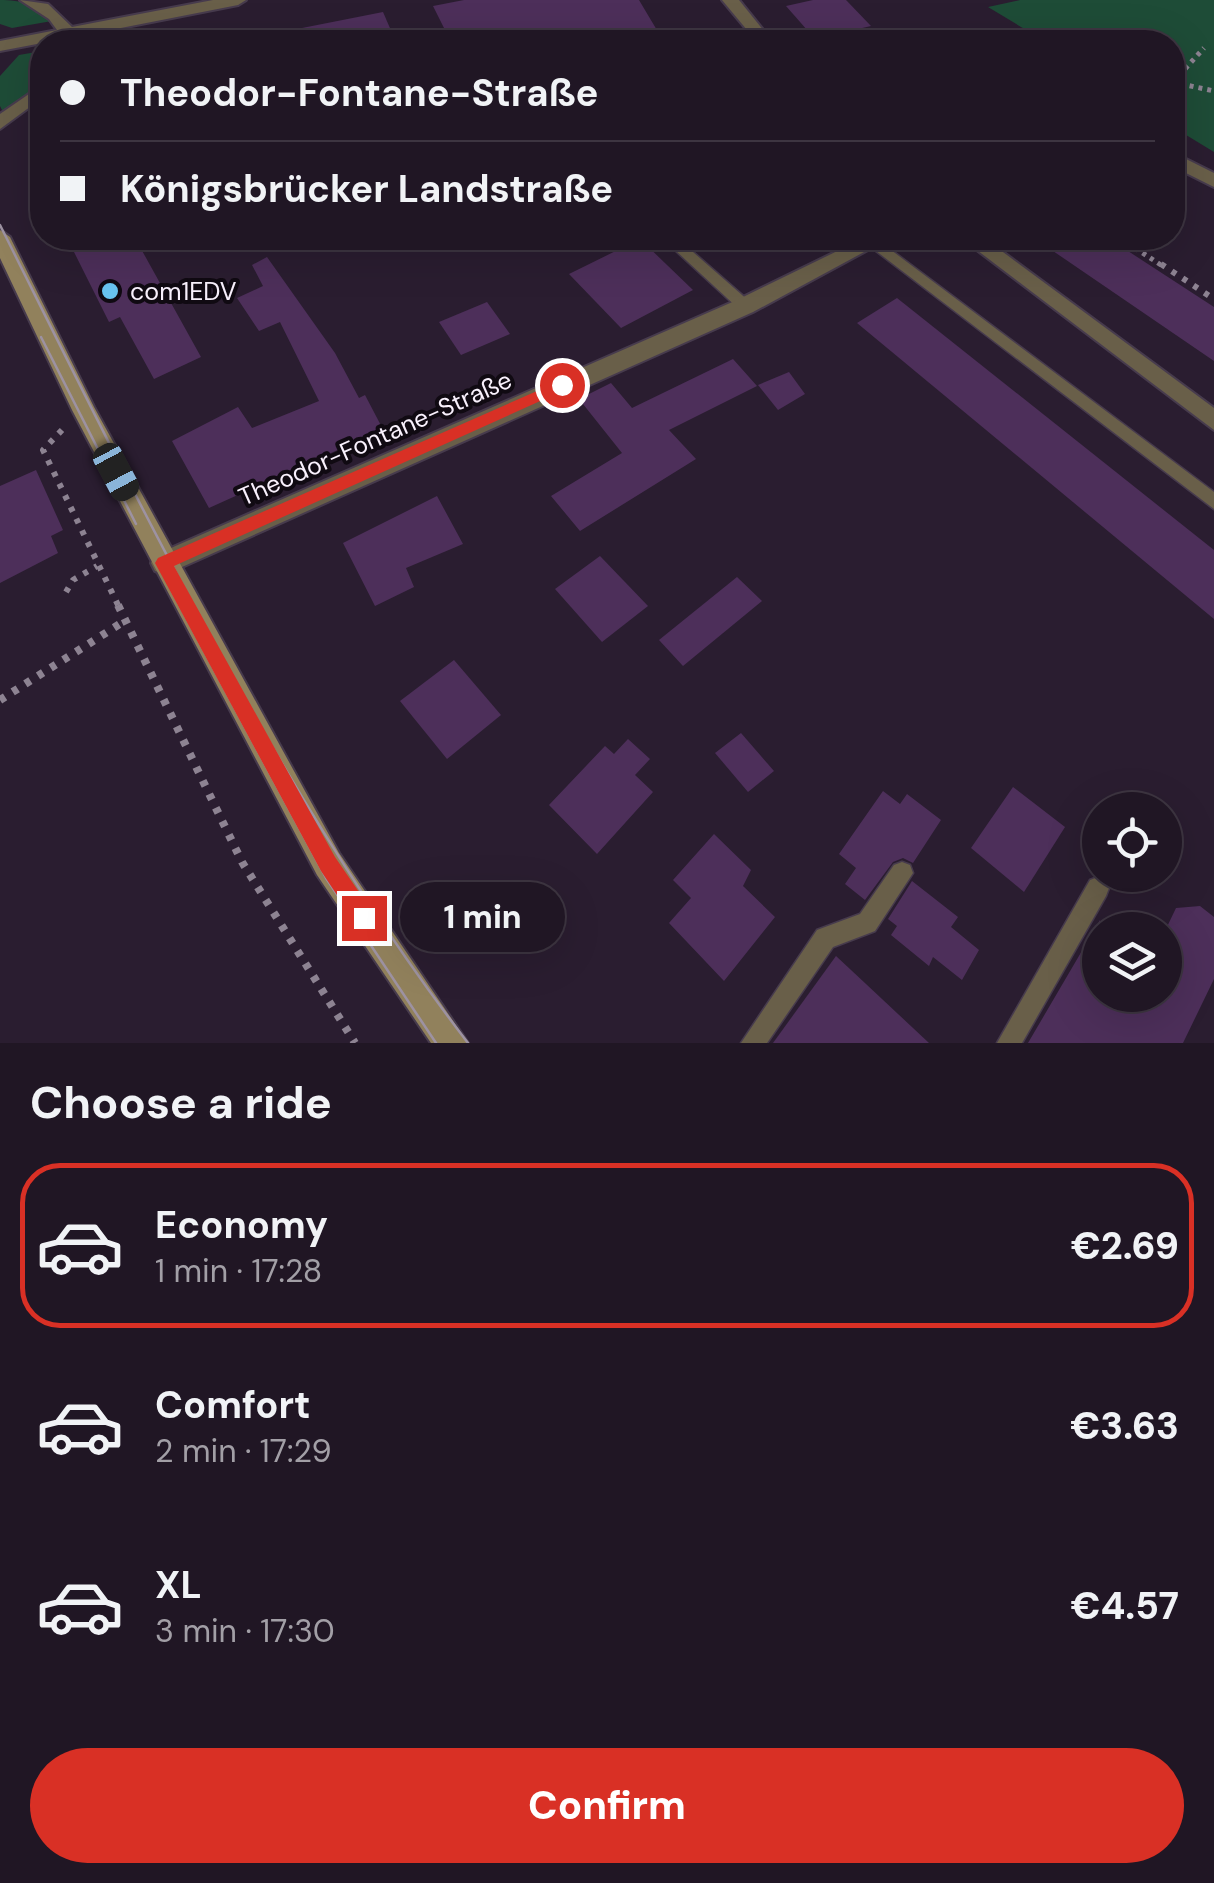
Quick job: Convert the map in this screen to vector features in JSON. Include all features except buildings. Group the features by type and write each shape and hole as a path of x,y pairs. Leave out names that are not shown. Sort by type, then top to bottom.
{"main road":[{"path":"0,237 164,563 328,864 451,1043"}],"street":[{"path":"28,0 57,17 60,30"},
{"path":"90,30 238,0"},
{"path":"730,0 755,30"},
{"path":"0,46 30,41"},
{"path":"0,122 30,99"},
{"path":"1185,165 1214,181"},
{"name":"Theodor-Fontane-Straße","path":"164,563 745,306 852,250"},
{"path":"988,250 1214,421"}],"lane":[{"path":"682,250 745,306"},
{"path":"887,250 1214,502"},
{"path":"753,1043 825,938 867,923 902,874"},
{"path":"1009,1043 1096,892"}],"path":[{"path":"1185,68 1204,48"},
{"path":"1185,85 1214,91"},
{"path":"1139,250 1214,298"},
{"path":"84,410 43,450 242,862 355,1043"},
{"path":"66,592 73,580 97,566"},
{"path":"0,700 123,622"}],"green space":[{"path":"0,0 29,4 52,21 12,28 0,24"},
{"path":"1020,0 1214,0 1214,152 1185,134 1185,30 1026,30 988,7"},
{"path":"30,53 30,91 4,114 0,106 0,76 19,55"}],"tram line":[{"path":"0,225 215,646 335,851 468,1043"},
{"path":"41,337 136,524"},
{"path":"169,586 326,878 436,1043"}],"place":[{"name":"com1EDV","path":"110,291"}],"route":[{"path":"364,918 328,864 164,563 562,385"}]}
